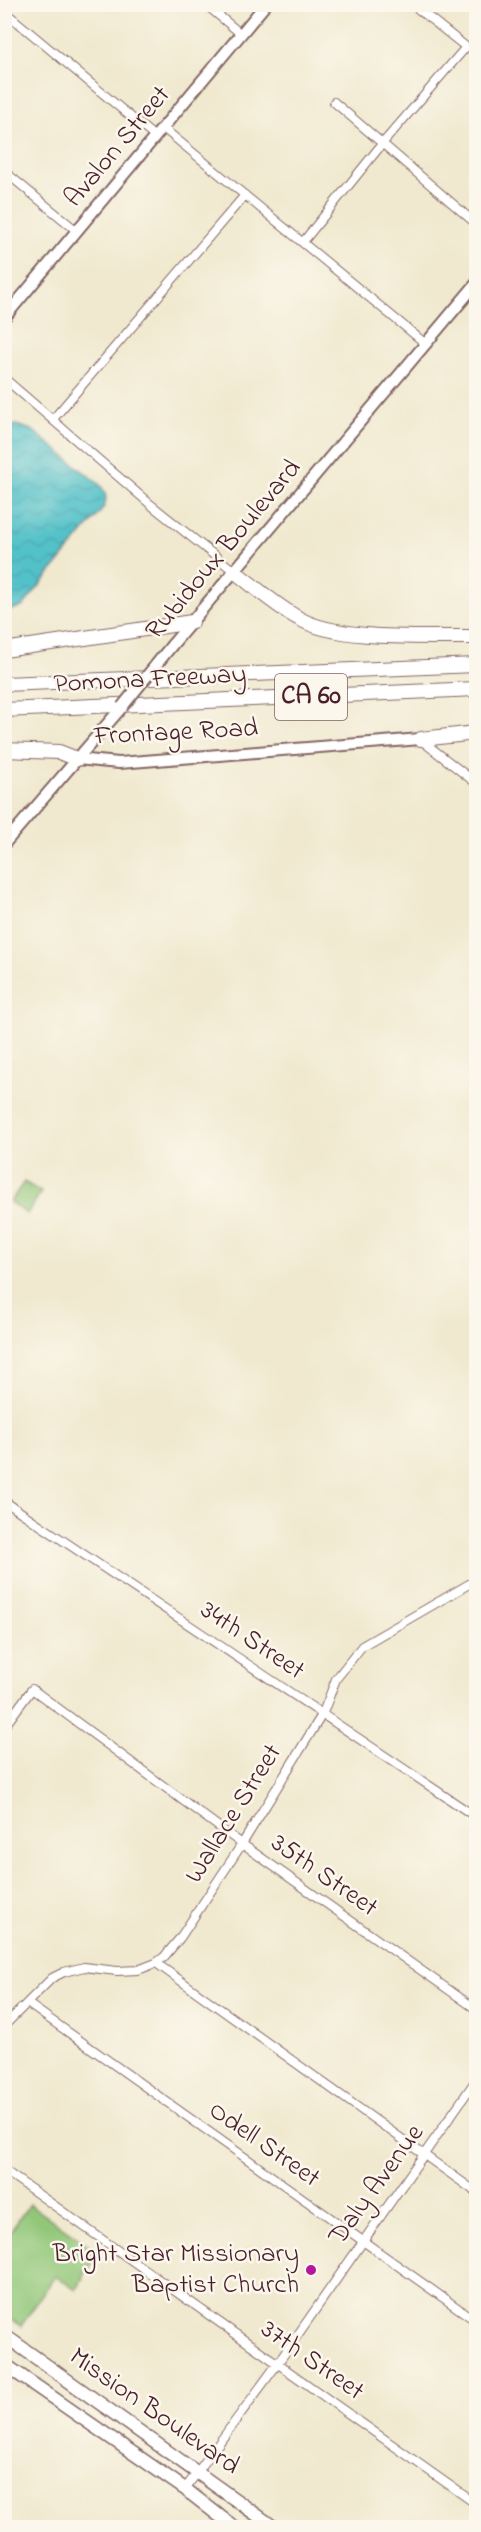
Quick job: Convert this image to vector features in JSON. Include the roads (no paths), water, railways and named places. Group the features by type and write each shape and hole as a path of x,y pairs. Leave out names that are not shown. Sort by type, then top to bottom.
{"highway":[{"path":"234,571 298,619 323,629 352,634 477,637"},
{"path":"4,650 192,622"},
{"name":"Pomona Freeway","path":"4,684 477,665"},
{"name":"Pomona Freeway","path":"4,711 477,689"},
{"path":"420,739 477,733"},
{"path":"4,750 59,752 77,759"}],"main road":[{"name":"Avalon Street","path":"4,318 266,4"},
{"name":"Rubidoux Boulevard","path":"4,844 100,734 172,645 477,284"},
{"name":"Frontage Road","path":"77,759 119,763 420,739"},
{"name":"Mission Boulevard","path":"4,2335 275,2528"},
{"name":"Mission Boulevard","path":"4,2364 185,2490 235,2528"}],"street":[{"path":"205,4 241,34"},
{"path":"303,242 382,144 466,47 412,4"},
{"path":"4,11 155,137"},
{"path":"334,102 474,222"},
{"path":"163,128 426,344"},
{"path":"4,171 77,231"},
{"path":"54,418 245,195"},
{"path":"4,378 54,418 150,504 234,571"},
{"path":"420,739 477,783"},
{"name":"34th Street","path":"4,1501 477,1817"},
{"name":"Wallace Street","path":"4,2026 52,1978 64,1972 84,1967 128,1972 156,1963 172,1949 242,1844 323,1713 336,1679 362,1646 477,1580"},
{"name":"35th Street","path":"4,1727 32,1689 242,1844 477,2009"},
{"path":"156,1963 477,2192"},
{"name":"Odell Street","path":"27,2003 477,2321"},
{"name":"Daly Avenue","path":"185,2490 278,2363 362,2240 477,2080"},
{"name":"37th Street","path":"4,2170 477,2504"}],"water":[{"path":"16,425 32,430 99,484 106,500 101,511 22,607 5,611 5,428"}],"place":[{"name":"Bright Star Missionary Baptist Church","path":"311,2270"}]}
